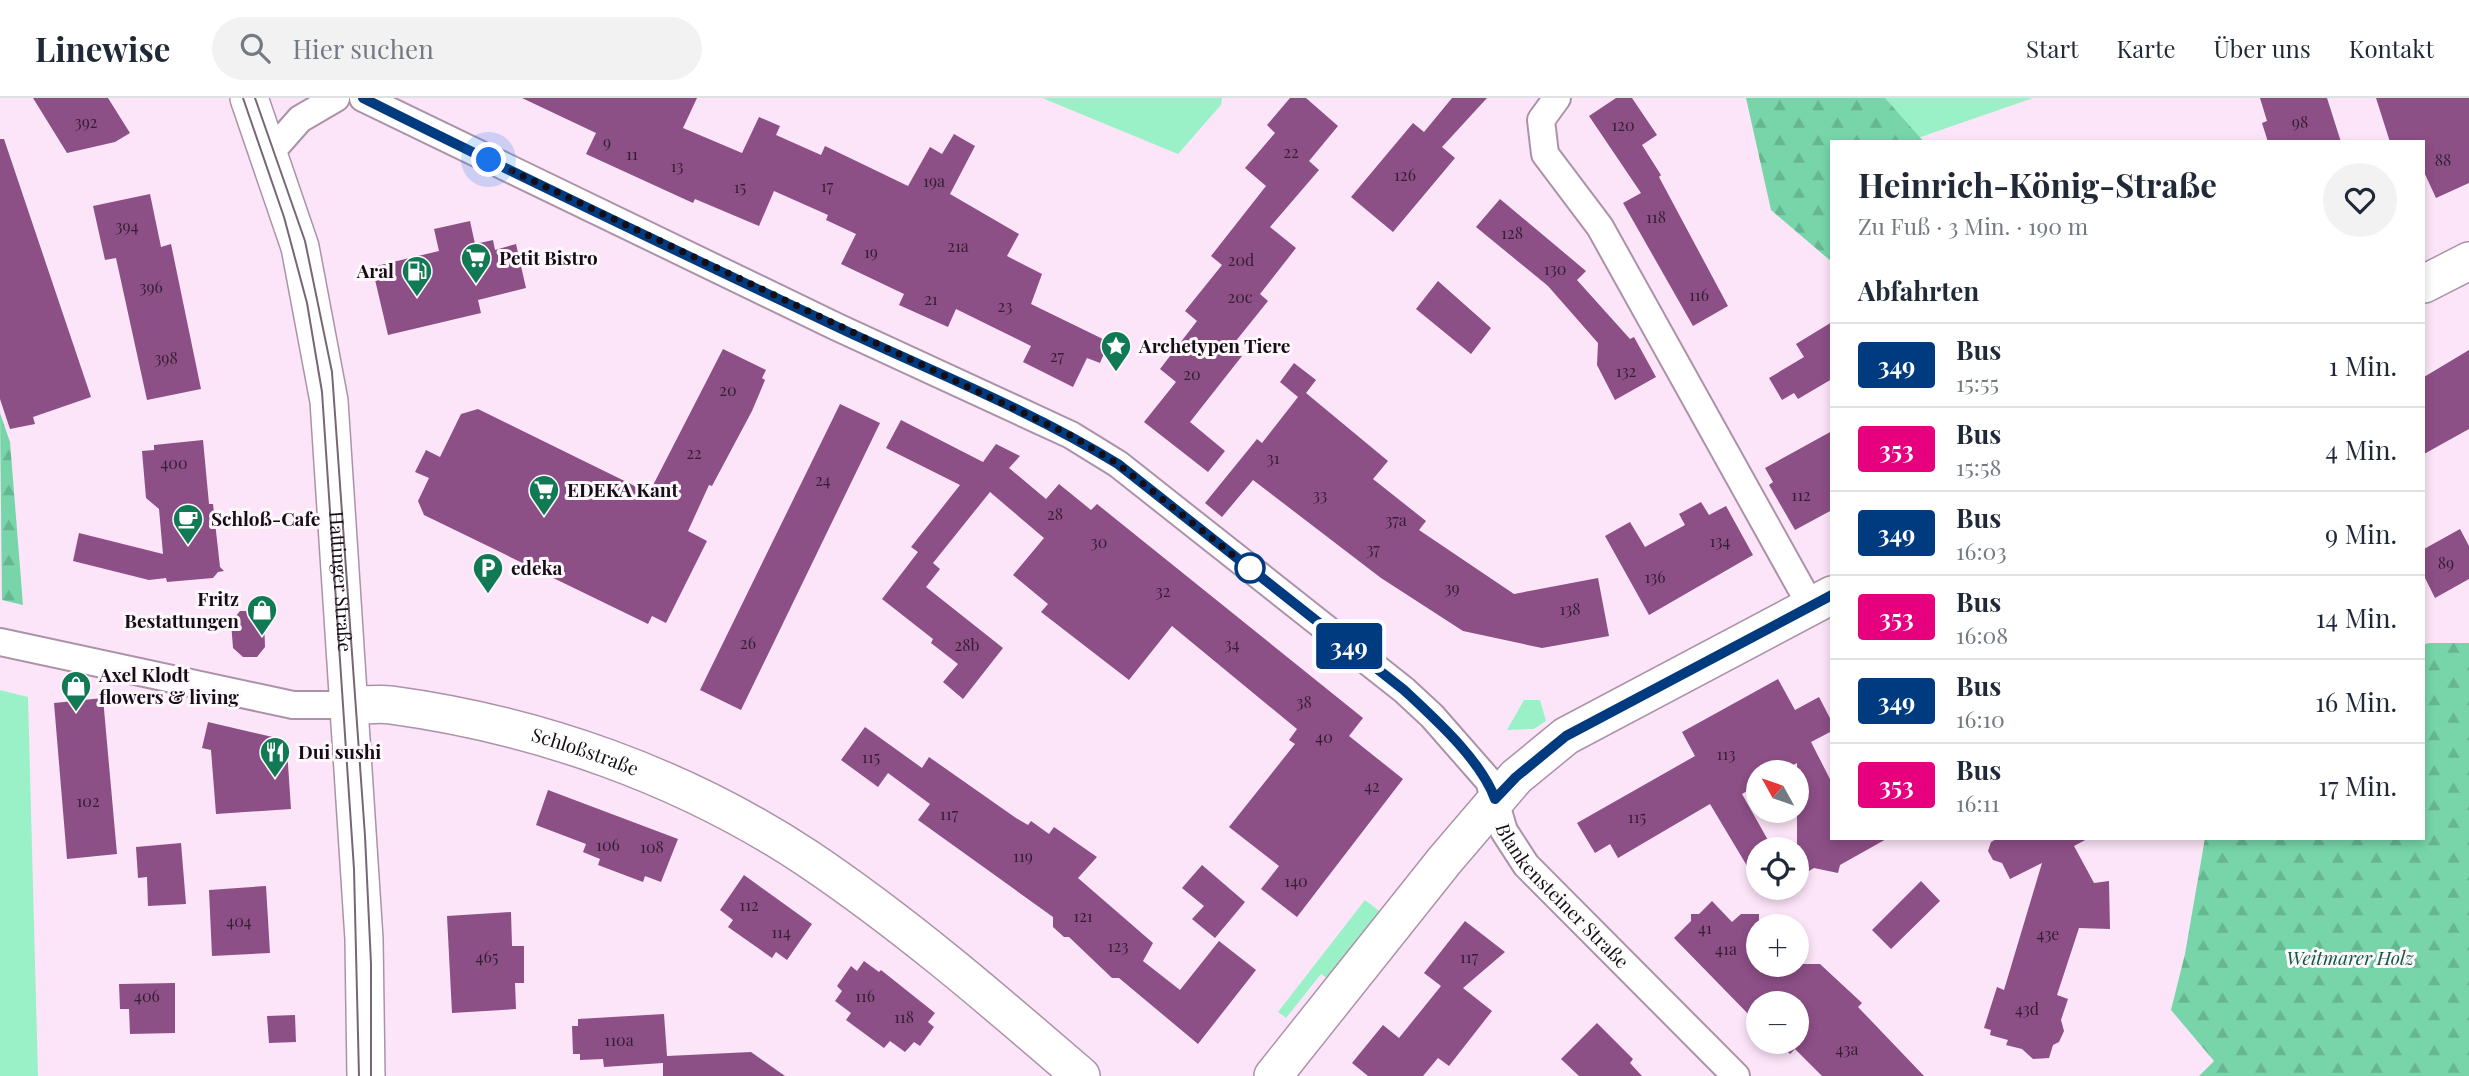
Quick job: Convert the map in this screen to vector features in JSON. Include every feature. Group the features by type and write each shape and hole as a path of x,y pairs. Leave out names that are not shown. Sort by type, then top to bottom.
{"main road":[{"name":"Hattinger Straße","path":"249,98 300,247 322,350 332,427 364,939 366,1076"},
{"path":"2425,283 2469,261"},
{"path":"1272,1076 1495,799 1516,777 1566,736 1821,601"},
{"name":"Schloßstraße","path":"349,705 390,705 439,713 504,726 579,747 737,817 807,858 934,951 1081,1076"}],"street":[{"path":"270,153 300,119 336,98"},
{"name":"Blankensteiner Straße","path":"363,98 837,327 1036,417 1118,464 1404,690 1432,716 1482,773 1495,799 1504,831 1527,865 1736,1076"},
{"path":"1557,98 1542,120 1545,155 1600,227 1821,601"},
{"name":"Schloßstraße","path":"0,642 293,705 349,705"}],"green space":[{"path":"1042,98 1222,98 1221,105 1178,154"},
{"path":"1746,98 1885,98 1922,140 1830,140 1830,260 1771,210"},
{"path":"1885,98 2033,98 1918,138"},
{"path":"0,413 10,442 23,605 2,600"},
{"name":"Weitmarer Holz","path":"2469,643 2469,1076 2199,1076 2214,1061 2171,1010 2185,954 2205,840 2425,840 2425,644"},
{"path":"0,690 28,697 38,1076 0,1076"},
{"path":"1524,700 1540,700 1546,721 1534,729 1507,730"},
{"path":"1365,900 1383,914 1331,981 1321,974 1286,1018 1278,1012"}],"building":[{"path":"33,98 108,98 130,133 115,142 67,153"},
{"path":"522,98 697,98 683,128 742,153 759,117 780,126 776,135 821,155 825,146 908,186 930,147 942,154 954,134 975,146 950,194 1019,234 1007,256 1042,274 1031,304 1109,342 1100,363 1087,358 1073,387 1023,362 1031,346 956,309 948,327 899,305 904,294 841,264 856,234 826,220 828,215 774,191 759,226 695,199 693,203 586,154 596,133"},
{"path":"1290,98 1306,98 1338,126 1309,161 1319,170 1270,227 1296,248 1260,294 1268,301 1231,347 1242,356 1190,422 1225,451 1208,472 1144,422 1176,382 1160,369 1197,321 1185,311 1222,265 1211,256 1266,186 1245,168 1275,133 1267,125"},
{"path":"1452,98 1487,98 1442,147 1455,158 1393,232 1351,197 1413,123 1424,132"},
{"path":"1616,98 1632,98 1657,135 1642,145 1661,175 1659,177 1728,306 1693,326 1623,203 1641,193 1589,116"},
{"path":"2260,98 2327,98 2340,140 2267,140 2262,123 2267,121"},
{"path":"2376,98 2469,98 2469,183 2436,198 2425,174 2425,140 2389,140"},
{"path":"0,139 4,139 91,397 33,417 35,424 10,429 0,399"},
{"path":"150,194 161,247 171,244 201,389 147,400 116,258 105,260 93,206"},
{"path":"1500,199 1586,271 1577,280 1630,339 1634,337 1656,377 1615,400 1597,365 1598,343 1548,286 1476,227"},
{"path":"470,221 475,244 493,240 495,250 516,244 526,288 478,300 481,313 388,335 372,267 439,251 434,229"},
{"path":"1438,281 1491,328 1471,354 1416,309"},
{"path":"1830,323 1830,380 1798,399 1794,393 1782,400 1769,378 1804,357 1796,344"},
{"name":"EDEKA Kant","path":"723,349 766,370 762,378 765,380 752,411 712,486 709,485 688,531 707,541 666,623 652,616 648,624 424,515 418,501 429,478 415,472 426,450 440,457 461,414 478,409 649,493"},
{"path":"2469,350 2469,429 2425,453 2425,376"},
{"path":"1294,363 1316,380 1306,393 1388,461 1373,479 1426,521 1419,530 1514,594 1598,578 1609,636 1542,648 1463,631 1381,578 1253,480 1222,517 1205,503 1257,439 1262,443 1298,397 1280,382"},
{"path":"840,404 880,423 741,710 700,690"},
{"path":"901,420 983,462 996,444 1020,456 1009,468 1046,499 1059,484 1091,510 1097,504 1363,718 1349,736 1403,779 1297,917 1261,889 1279,866 1229,827 1295,744 1289,740 1297,729 1172,626 1129,680 1041,612 1048,604 1013,575 1044,538 990,492 933,563 940,569 926,587 1003,648 963,699 943,682 958,664 931,643 933,639 882,599 918,552 911,547 960,485 886,448"},
{"path":"1830,432 1830,511 1795,530 1769,485 1773,482 1765,468"},
{"path":"203,440 209,504 213,504 220,567 224,571 218,572 213,578 167,582 166,578 149,580 73,561 79,533 163,554 159,509 146,498 142,451 154,450 154,445"},
{"path":"1701,502 1709,515 1726,506 1753,555 1649,615 1605,536 1630,522 1645,547 1685,525 1679,514"},
{"path":"2460,529 2469,546 2469,579 2435,598 2425,578 2425,548"},
{"path":"240,611 254,611 264,619 265,647 257,657 243,657 233,648 231,622"},
{"path":"1778,679 1795,710 1819,697 1830,718 1830,732 1811,742 1830,779 1830,840 1884,840 1840,865 1838,873 1814,868 1809,871 1809,837 1797,837 1797,823 1810,822 1810,760 1746,760 1746,792 1742,794 1746,801 1746,823 1758,823 1766,837 1746,837 1746,864 1710,804 1618,858 1610,844 1595,853 1577,823 1695,756 1682,732"},
{"path":"103,698 117,854 67,859 54,703"},
{"path":"208,722 277,738 287,749 291,809 216,814 211,750 202,748"},
{"path":"865,727 922,768 929,757 1016,818 1028,825 1031,821 1049,834 1054,827 1097,857 1078,878 1153,943 1143,961 1180,990 1219,941 1256,970 1198,1044 1119,978 1112,978 1069,937 1064,937 1053,927 1053,917 918,820 930,804 888,773 878,787 841,760"},
{"path":"548,790 678,839 661,882 645,876 643,882 598,865 600,859 583,852 586,844 536,825"},
{"path":"2085,840 2074,846 2094,883 2109,881 2110,929 2079,928 2057,995 2068,999 2061,1020 2064,1031 2059,1042 2053,1045 2049,1058 2033,1059 2022,1049 2006,1045 2008,1040 1990,1035 1991,1030 1984,1028 1997,987 2004,990 2042,863 2010,879 2002,863 1993,860 1988,851 1991,842"},
{"path":"181,843 186,904 148,906 147,877 138,878 136,847"},
{"path":"1202,865 1245,902 1215,938 1192,919 1204,906 1182,888"},
{"path":"744,875 812,924 787,960 776,952 772,958 728,927 733,920 720,910"},
{"path":"1921,881 1940,901 1891,949 1872,930"},
{"path":"266,886 270,953 212,956 209,890"},
{"path":"1712,901 1732,922 1741,914 1746,914 1746,977 1809,977 1809,964 1820,964 1862,1003 1858,1007 1924,1076 1822,1076 1800,1054 1809,1054 1809,991 1746,991 1746,1012 1674,938 1691,921 1691,914 1699,914"},
{"path":"511,912 512,946 524,946 524,983 515,983 516,1009 452,1013 447,916"},
{"path":"1465,921 1505,952 1463,988 1492,1011 1449,1066 1438,1058 1423,1076 1368,1076 1352,1063 1383,1025 1399,1038 1441,986 1424,973"},
{"path":"864,961 879,972 881,970 935,1013 928,1022 934,1027 920,1046 914,1042 905,1052 890,1041 884,1048 846,1020 851,1013 835,1001 842,991 837,986 851,966 857,971"},
{"path":"175,983 175,1033 130,1034 129,1009 120,1009 119,984"},
{"path":"664,1014 667,1056 751,1052 785,1076 663,1076 663,1063 604,1067 603,1059 580,1060 580,1054 573,1054 572,1026 578,1026 578,1019"},
{"path":"295,1015 296,1042 269,1043 267,1016"},
{"path":"1597,1023 1633,1059 1630,1063 1642,1076 1579,1076 1561,1059"}],"tram line":[{"path":"243,98 284,217 307,303 322,392 354,869 359,1076"},
{"path":"255,98 305,241 332,372 365,836 371,964 371,1076"}],"bus line":[{"name":"349","path":"363,98 837,327 1036,417 1093,448 1118,464 1404,690 1432,716 1489,781 1495,799 1516,777 1566,736 1830,596"}],"place":[{"name":"Petit Bistro","path":"476,285"},
{"name":"Aral","path":"417,298"},
{"name":"Archetypen Tiere","path":"1116,373"},
{"name":"EDEKA Kant","path":"544,517"},
{"name":"Schloß-Cafe","path":"188,546"},
{"name":"edeka","path":"488,595"},
{"name":"Fritz Bestattungen","path":"262,637"},
{"name":"Axel Klodt flowers & living","path":"76,713"},
{"name":"Dui sushi","path":"275,779"}],"route":[{"path":"489,160 1070,435 1118,464 1252,570 1250,568"}]}
